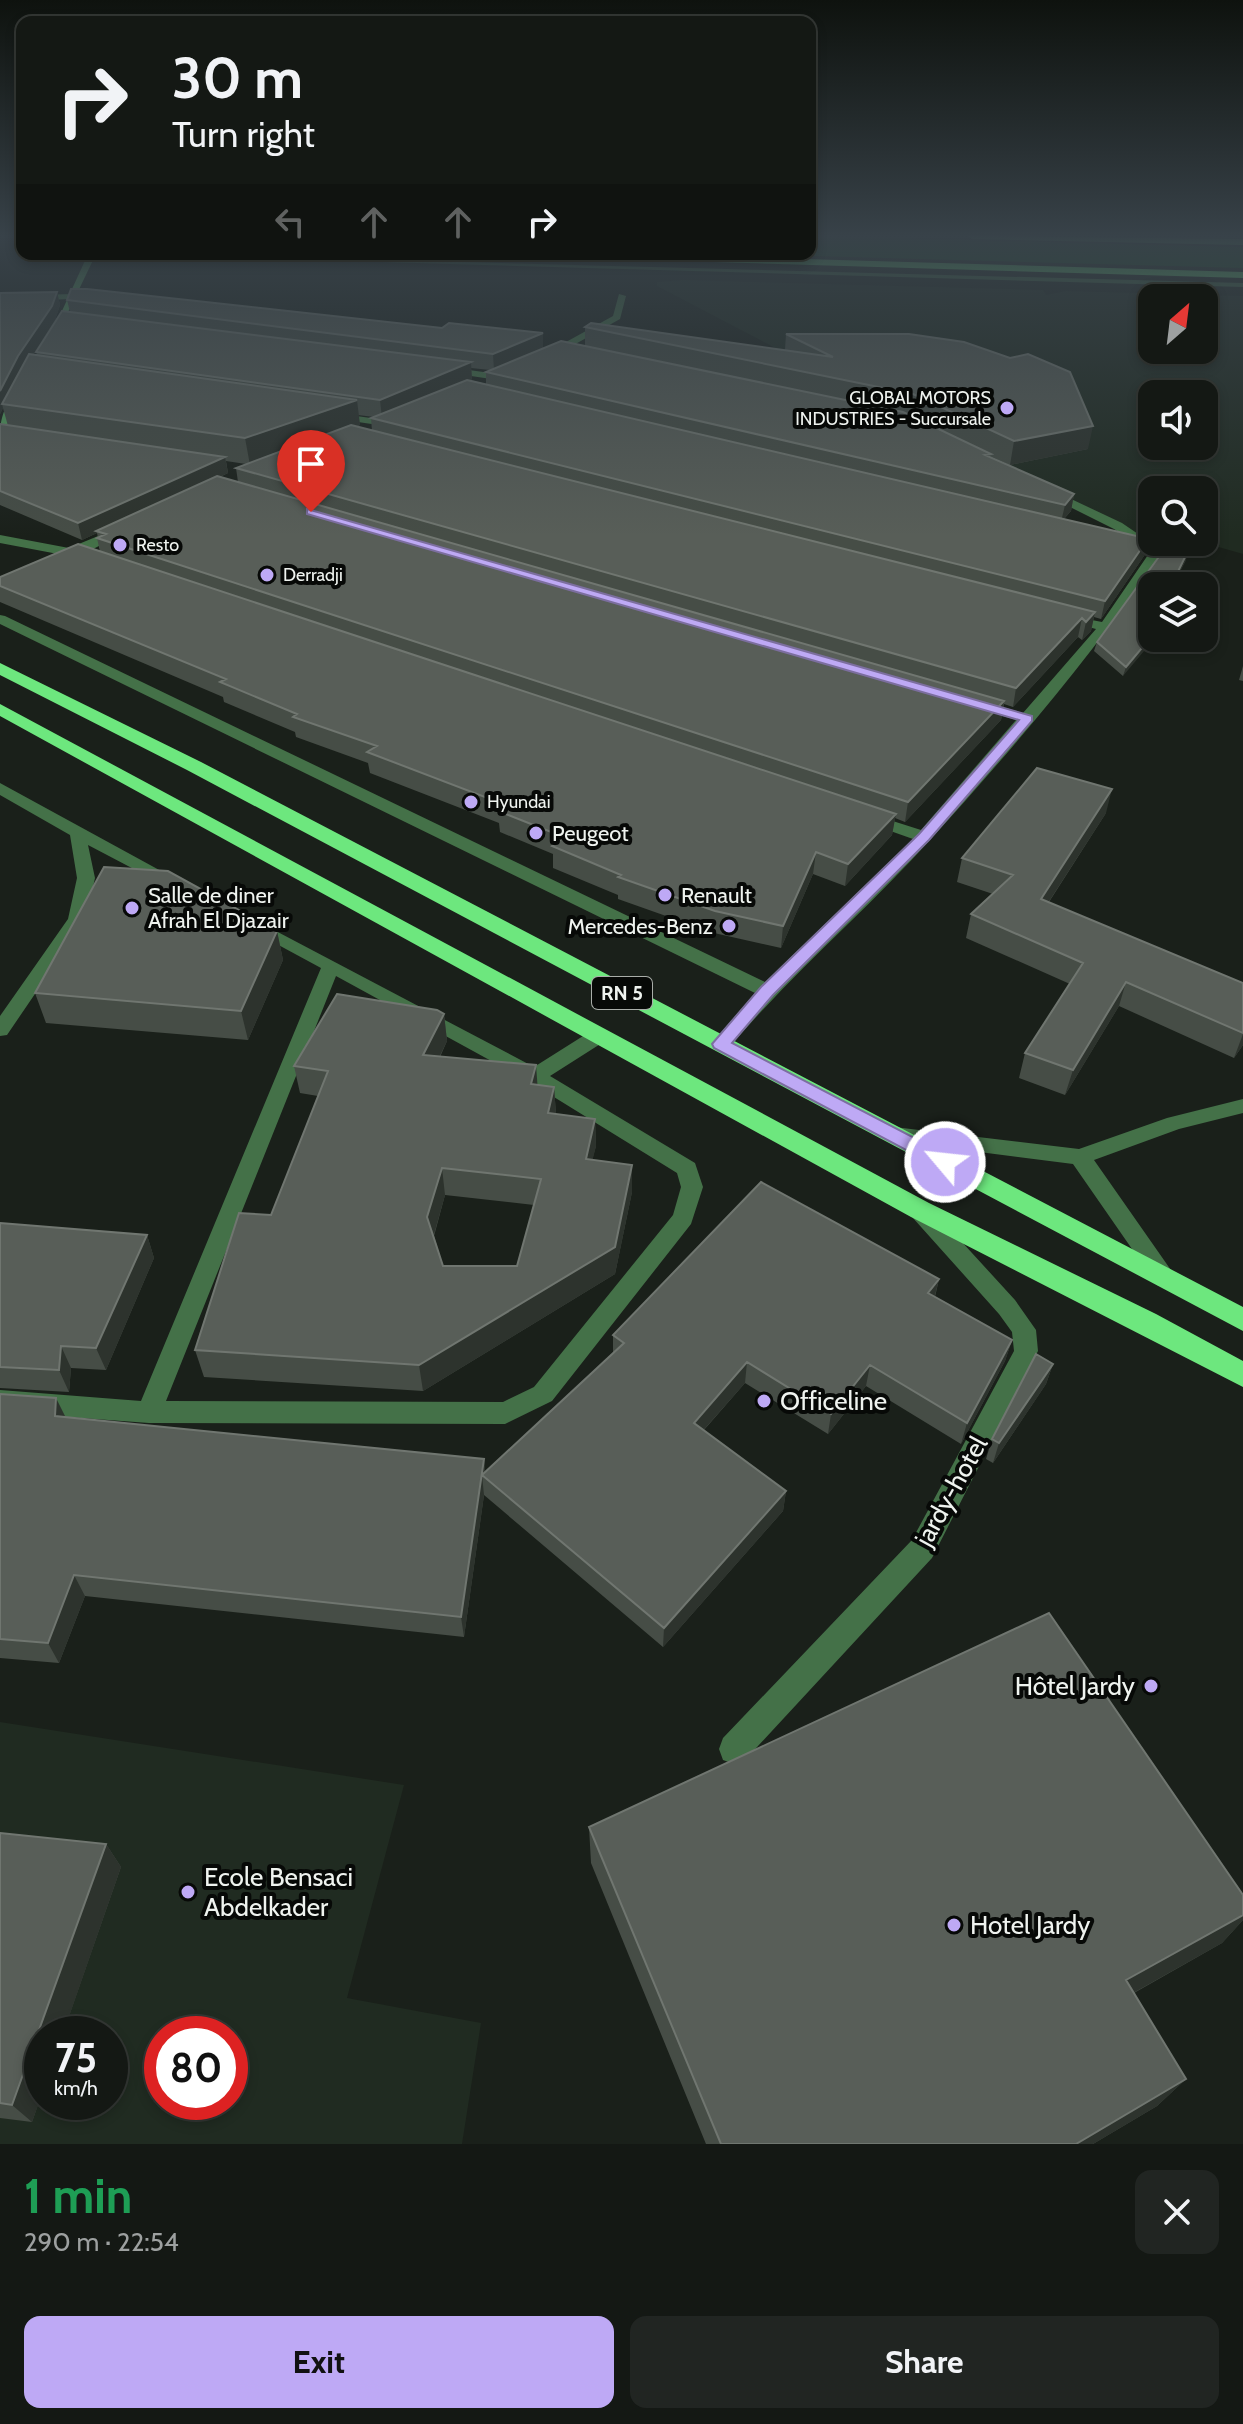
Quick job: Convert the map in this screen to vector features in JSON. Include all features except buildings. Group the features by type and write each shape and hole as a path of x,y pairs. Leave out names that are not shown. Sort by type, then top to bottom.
{"highway":[{"name":"RN 5","path":"0,668 194,766 1243,1320"},
{"name":"RN 5","path":"0,709 920,1210 1146,1322 1243,1375"}],"street":[{"path":"46,346 52,336"},
{"path":"548,355 583,336"},
{"path":"560,349 573,352"},
{"path":"436,369 498,377"},
{"path":"470,389 511,371"},
{"path":"16,436 0,432 24,384"},
{"path":"324,414 385,423"},
{"path":"361,430 400,417"},
{"path":"1032,484 1138,539"},
{"path":"43,562 80,554 126,528"},
{"path":"0,539 80,554"},
{"path":"1126,544 1138,547"},
{"path":"721,1044 767,991 924,837 1105,627 1154,556"},
{"path":"1059,615 1105,627"},
{"path":"0,619 767,991"},
{"path":"967,701 1027,719"},
{"path":"0,788 190,891"},
{"path":"849,812 924,837"},
{"path":"0,1030 77,919 86,878 78,833"},
{"path":"0,1401 149,1412 505,1413 543,1394 683,1218 692,1187 687,1169 535,1076 233,913"},
{"path":"149,1412 331,965"},
{"path":"535,1076 598,1036"},
{"path":"889,1133 1080,1157 1174,1123 1243,1106"},
{"path":"1080,1157 1165,1279"},
{"name":"jardy-hotel","path":"734,1749 922,1549 1026,1351 1024,1330 1007,1307 920,1210"}],"shaded area":[{"path":"753,336 1138,336 1138,364 1218,364 1218,336 1243,336 1243,554 1218,547 1218,476 1138,476 1138,533 1120,528"},
{"name":"Ecole Bensaci Abdelkader","path":"0,1722 404,1785 347,1998 481,2023 462,2144 0,2144"}],"place":[{"name":"GLOBAL MOTORS INDUSTRIES - Succursale","path":"1007,408"},
{"name":"Resto","path":"120,545"},
{"name":"Derradji","path":"267,575"},
{"name":"Hyundai","path":"471,802"},
{"name":"Peugeot","path":"536,833"},
{"name":"Renault","path":"665,895"},
{"name":"Salle de diner Afrah El Djazair","path":"132,908"},
{"name":"Mercedes-Benz","path":"729,926"},
{"name":"Officeline","path":"764,1401"},
{"name":"Hôtel Jardy","path":"1151,1686"},
{"name":"Ecole Bensaci Abdelkader","path":"188,1892"},
{"name":"Hotel Jardy","path":"954,1925"}],"route":[{"path":"311,512 1027,719 924,837 767,991 721,1044 945,1162"}]}
